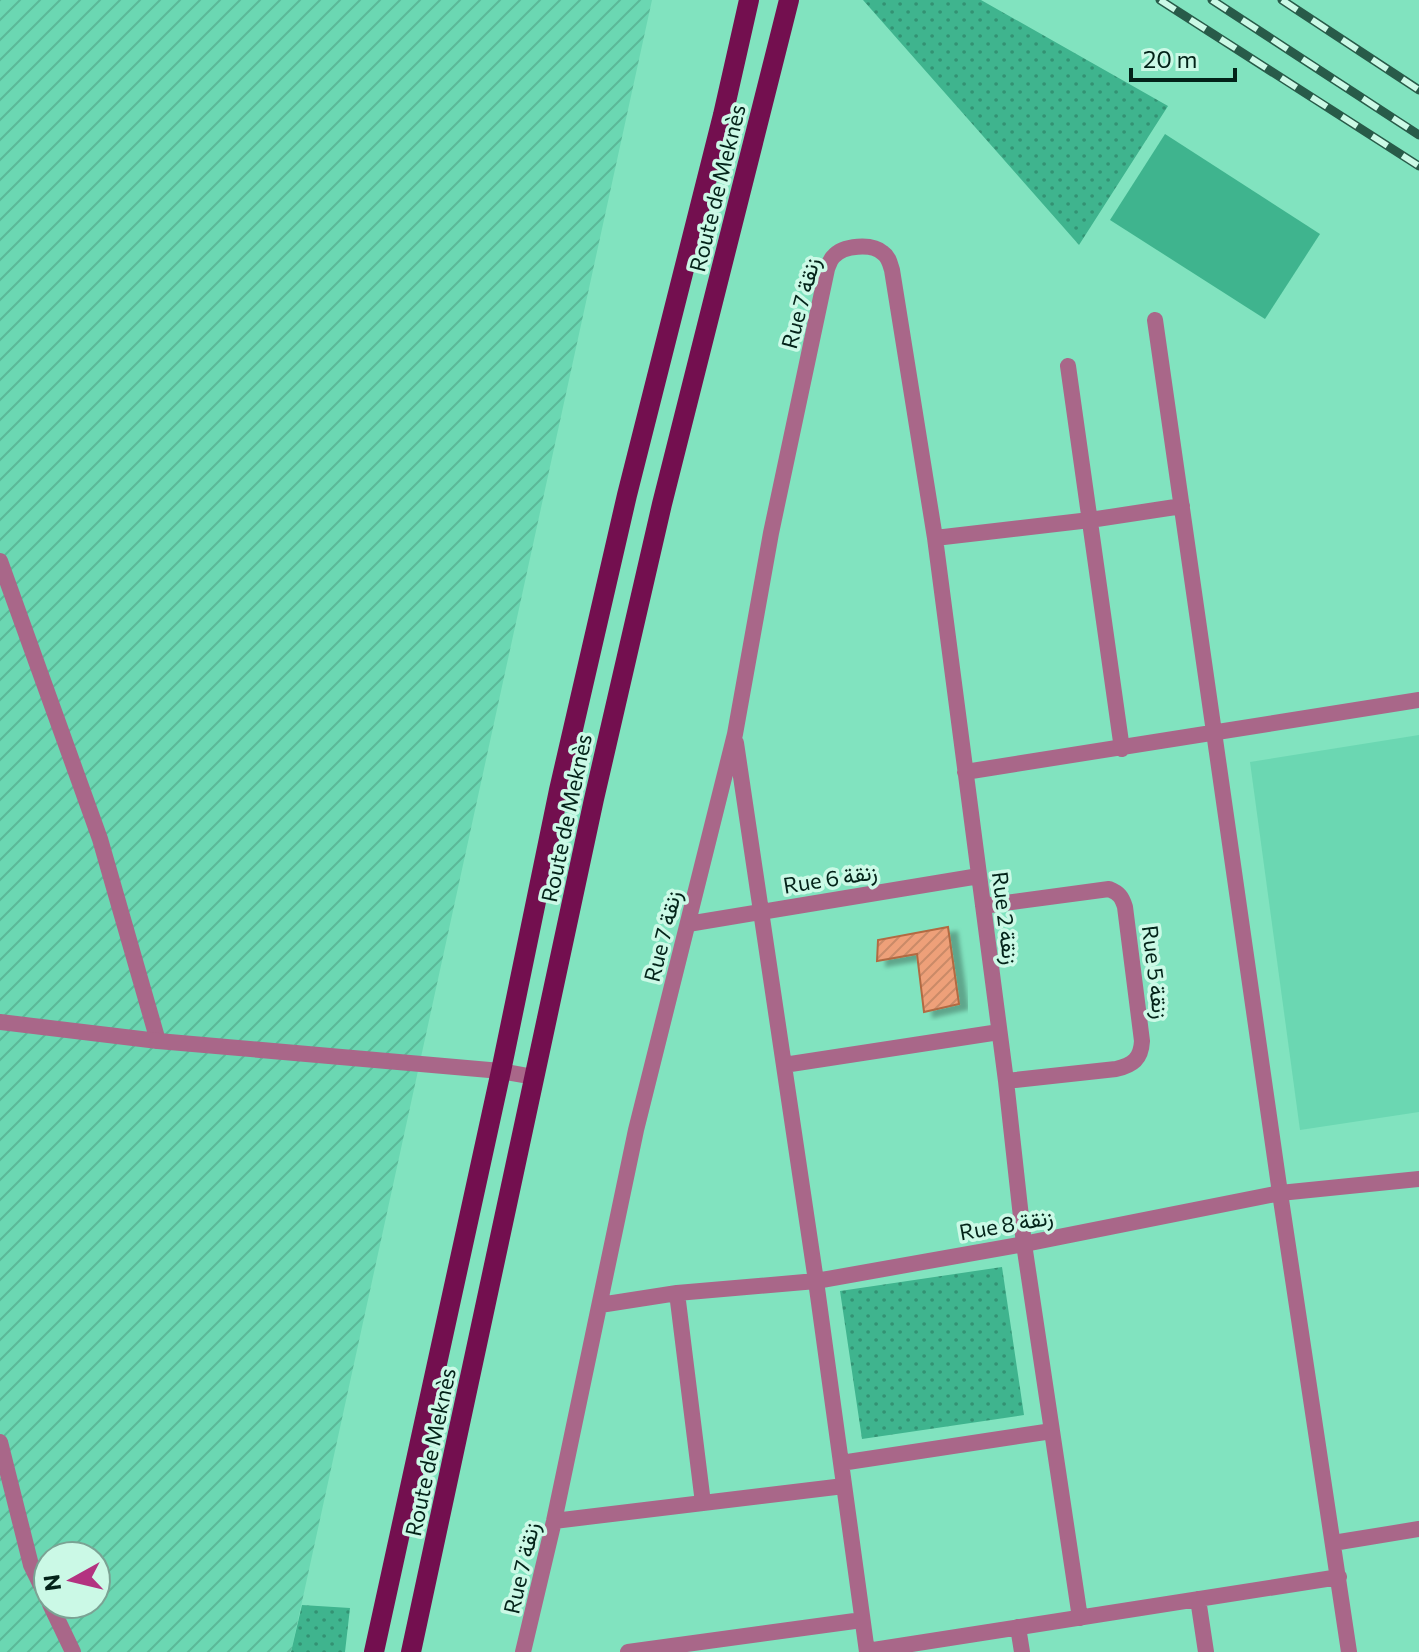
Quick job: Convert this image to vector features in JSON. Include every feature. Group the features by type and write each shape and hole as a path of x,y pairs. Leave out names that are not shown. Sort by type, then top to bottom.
{"main road":[{"name":"Route de Meknès","path":"374,1652 559,790 616,542 749,0"},
{"name":"Route de Meknès","path":"411,1652 594,799 662,504 789,0"}],"street":[{"name":"Rue 2 زنقة","path":"858,247 883,252 892,270 935,538 1006,1081 1024,1244 1080,1618"},
{"name":"Rue 7 زنقة","path":"523,1652 554,1521 636,1130 735,734 771,533 827,269 833,256 858,247"},
{"path":"1155,320 1349,1652"},
{"path":"1068,366 1122,749"},
{"path":"935,538 1182,506"},
{"path":"0,561 100,839 158,1041"},
{"path":"965,772 1419,700"},
{"path":"735,734 867,1652 1339,1577"},
{"name":"Rue 6 زنقة","path":"688,924 979,876"},
{"name":"Rue 5 زنقة","path":"983,906 1109,889 1123,898 1125,907 1142,1041 1140,1056 1125,1067 1006,1081"},
{"path":"0,1022 158,1041 501,1071 534,1077"},
{"path":"784,1065 999,1032"},
{"name":"Rue 8 زنقة","path":"600,1305 677,1293 816,1281 1024,1244 1280,1193 1419,1179"},
{"path":"677,1293 703,1503"},
{"path":"841,1463 1052,1431"},
{"path":"0,1442 32,1567"},
{"path":"554,1521 844,1486"},
{"path":"1333,1543 1419,1529"},
{"path":"1198,1599 1206,1652"},
{"path":"58,1620 73,1652"},
{"path":"628,1652 862,1620"},
{"path":"1018,1627 1022,1652"}],"shaded area":[{"path":"0,0 652,0 291,1652 0,1652"},
{"path":"863,0 981,0 1168,106 1079,245"},
{"path":"1165,134 1320,234 1265,319 1110,220"},
{"path":"1419,735 1419,1112 1300,1130 1250,762"},
{"path":"1002,1267 1024,1415 862,1439 840,1291"},
{"path":"302,1605 350,1608 345,1652 291,1652"}],"building":[{"path":"948,927 959,1004 924,1012 917,954 877,961 878,940"}],"railway":[{"path":"1160,0 1419,166"},
{"path":"1212,0 1419,135"},
{"path":"1282,0 1419,90"}]}
